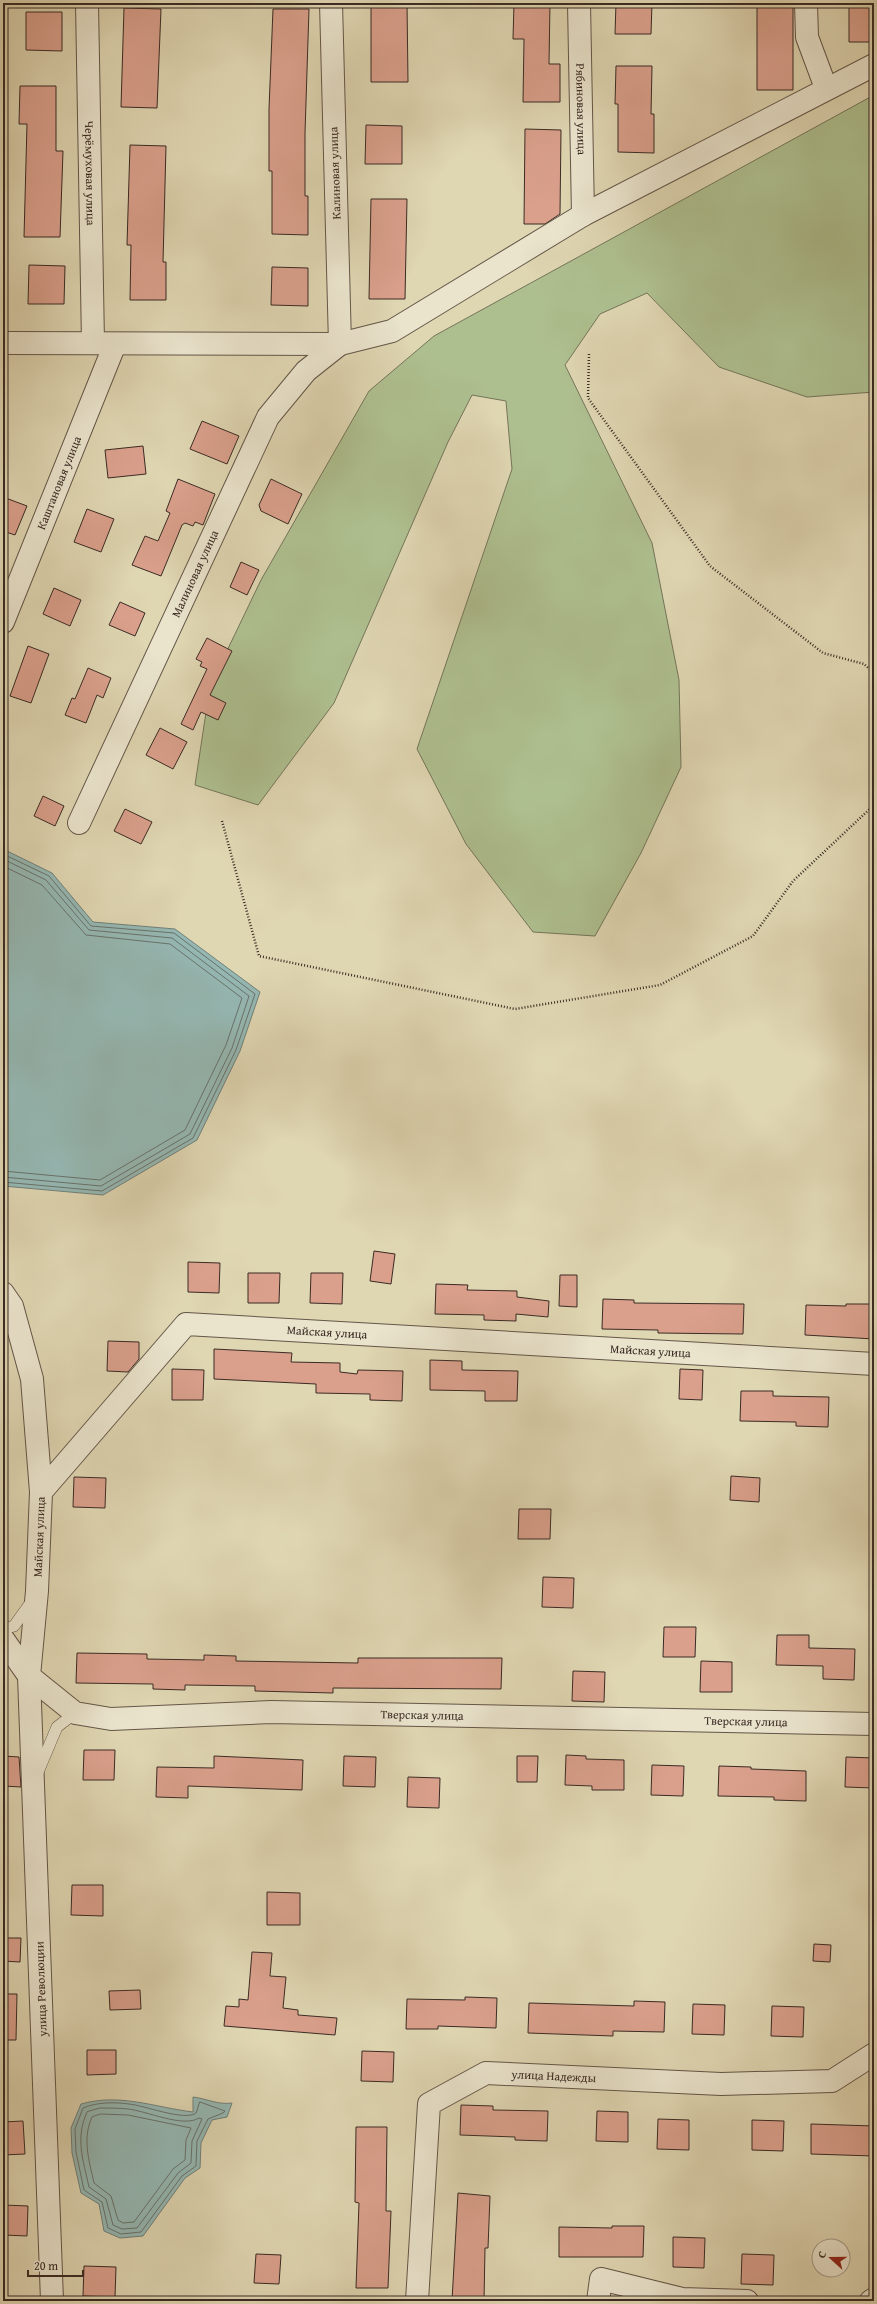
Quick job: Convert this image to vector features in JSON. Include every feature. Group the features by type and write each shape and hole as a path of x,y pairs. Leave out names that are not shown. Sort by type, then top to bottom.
{"street":[{"name":"Черёмуховая улица","path":"87,3 93,342"},
{"name":"Калиновая улица","path":"331,3 340,344"},
{"name":"Рябиновая улица","path":"578,3 583,214"},
{"path":"806,3 806,38 826,88"},
{"path":"3,343 93,342 115,344 340,344 392,332 583,214 826,88 874,65"},
{"name":"Каштановая улица","path":"3,622 115,344"},
{"name":"Малиновая улица","path":"79,823 268,417 306,371 340,344"},
{"path":"3,1293 12,1306 32,1379 41,1492"},
{"name":"Майская улица","path":"28,1676 37,1592 41,1492 186,1324 874,1364"},
{"name":"Тверская улица","path":"3,1640 28,1676 75,1713 111,1719 271,1712 874,1724"},
{"name":"улица Революции","path":"28,1676 52,2301"},
{"name":"улица Надежды","path":"417,2301 429,2104 486,2073 721,2084 832,2082 874,2054"},
{"path":"598,2301 601,2279 682,2300 747,2301"}],"lane":[{"path":"3,1629 14,1626 37,1592"},
{"path":"33,1788 41,1763 57,1727 75,1713"}],"path":[{"path":"589,354 588,398 710,566 823,653 864,664 874,673"},
{"path":"222,821 259,956 515,1009 660,985 753,936 794,881 874,805"}],"green space":[{"path":"874,95 874,392 807,397 719,367 647,293 600,314 565,365 652,543 679,680 681,767 641,853 595,936 533,932 466,844 417,749 512,469 506,401 472,395 448,442 334,703 258,805 195,785 210,686 261,580 369,391 434,336"}],"water":[{"path":"3,849 52,873 93,922 175,929 260,992 240,1051 197,1140 103,1195 3,1186"},
{"path":"193,2097 217,2103 232,2103 227,2117 212,2120 201,2143 200,2168 185,2178 143,2236 120,2238 104,2231 99,2204 81,2193 72,2153 71,2128 81,2104 95,2101 123,2100 193,2112"}],"building":[{"path":"371,3 407,3 408,82 371,82"},
{"path":"514,3 550,3 549,64 560,64 560,102 523,102 524,39 513,39"},
{"path":"616,3 652,3 651,34 615,34"},
{"path":"757,3 793,3 793,90 757,90"},
{"path":"849,3 874,4 874,42 849,42"},
{"path":"124,8 161,9 157,108 121,107"},
{"path":"273,9 309,9 305,133 305,196 308,196 308,235 272,234 272,171 269,171 269,109"},
{"path":"26,12 62,12 62,51 26,50"},
{"path":"616,66 652,66 651,114 654,114 654,153 618,152 618,104 615,104"},
{"path":"20,86 56,86 56,151 63,151 60,237 24,237 27,124 19,124"},
{"path":"366,125 402,126 402,164 365,164"},
{"path":"525,129 561,130 560,214 545,224 524,224"},
{"path":"130,145 166,146 163,262 166,262 166,300 130,300 131,245 127,245"},
{"path":"371,199 407,199 405,299 369,299"},
{"path":"29,265 65,266 64,304 28,304"},
{"path":"272,267 308,268 308,306 271,305"},
{"path":"202,421 239,436 227,464 190,449"},
{"path":"143,446 146,474 108,478 105,450"},
{"path":"178,479 215,494 203,525 195,522 193,526 185,523 182,525 161,576 132,565 145,536 158,541 170,513 166,511"},
{"path":"271,479 302,494 288,524 261,511 259,505"},
{"path":"3,497 27,506 15,535 3,531"},
{"path":"87,509 114,519 101,552 74,542"},
{"path":"241,562 259,570 247,595 230,587"},
{"path":"54,588 81,600 70,626 43,614"},
{"path":"120,602 145,613 135,636 109,625"},
{"path":"207,638 232,651 210,695 226,703 218,720 201,712 193,730 181,724 207,669 200,666 202,662 196,659"},
{"path":"28,646 49,654 31,703 10,696"},
{"path":"88,668 111,678 103,698 97,695 86,723 65,715 72,698 75,699"},
{"path":"160,728 187,742 173,769 146,755"},
{"path":"43,796 64,806 55,826 34,816"},
{"path":"125,809 152,822 141,844 114,831"},
{"path":"374,1251 395,1254 391,1284 370,1281"},
{"path":"188,1262 220,1263 219,1293 188,1292"},
{"path":"248,1273 280,1273 279,1303 248,1303"},
{"path":"311,1273 343,1273 342,1304 310,1303"},
{"path":"560,1275 577,1275 577,1307 559,1306"},
{"path":"436,1284 468,1285 467,1290 517,1291 517,1297 549,1301 548,1317 516,1314 516,1321 484,1320 484,1315 435,1314"},
{"path":"603,1299 634,1300 634,1303 744,1304 743,1334 658,1333 658,1330 602,1329"},
{"path":"846,1304 874,1304 874,1339 805,1335 806,1305 846,1306"},
{"path":"108,1341 139,1342 139,1359 128,1372 107,1371"},
{"path":"214,1349 292,1353 291,1362 340,1363 340,1372 357,1374 358,1370 403,1371 402,1401 370,1400 370,1394 316,1393 316,1384 214,1379"},
{"path":"430,1360 462,1361 462,1370 518,1371 517,1401 485,1401 485,1391 430,1390"},
{"path":"172,1369 204,1370 203,1400 172,1400"},
{"path":"680,1369 703,1370 702,1400 679,1399"},
{"path":"741,1391 773,1391 773,1396 829,1397 828,1427 796,1426 796,1422 740,1421"},
{"path":"731,1476 760,1478 759,1502 730,1500"},
{"path":"74,1477 106,1478 105,1508 73,1507"},
{"path":"519,1509 551,1509 550,1539 518,1539"},
{"path":"543,1577 574,1578 573,1608 542,1607"},
{"path":"664,1627 696,1627 695,1657 663,1657"},
{"path":"777,1635 809,1635 809,1648 855,1649 854,1680 823,1679 823,1666 776,1665"},
{"path":"77,1653 147,1654 147,1659 204,1660 204,1655 236,1656 236,1661 358,1663 358,1658 502,1658 501,1689 333,1688 333,1693 255,1691 255,1686 185,1685 185,1690 153,1689 153,1684 76,1683"},
{"path":"701,1661 732,1662 732,1692 700,1692"},
{"path":"573,1671 605,1672 604,1702 572,1701"},
{"path":"84,1750 115,1750 114,1780 83,1780"},
{"path":"566,1755 586,1756 586,1759 624,1760 624,1790 592,1790 592,1786 565,1785"},
{"path":"3,1756 19,1757 21,1787 3,1786"},
{"path":"214,1756 303,1760 302,1790 188,1786 188,1798 156,1797 157,1767 214,1768"},
{"path":"344,1756 376,1757 375,1787 343,1786"},
{"path":"517,1756 538,1756 537,1782 517,1782"},
{"path":"846,1757 874,1758 874,1788 845,1787"},
{"path":"652,1765 684,1766 683,1796 651,1795"},
{"path":"719,1766 806,1771 806,1801 774,1800 774,1797 718,1796"},
{"path":"408,1777 440,1778 439,1808 407,1807"},
{"path":"72,1885 103,1885 103,1916 71,1915"},
{"path":"267,1892 300,1893 300,1925 267,1925"},
{"path":"3,1938 21,1938 20,1962 3,1961"},
{"path":"814,1944 831,1945 830,1962 813,1961"},
{"path":"252,1952 272,1953 270,1976 286,1977 283,2008 298,2010 298,2015 337,2018 335,2035 224,2026 226,2006 239,2007 239,1999 248,2000"},
{"path":"140,1990 141,2009 110,2010 109,1991"},
{"path":"3,1994 17,1994 16,2040 3,2040"},
{"path":"465,1997 497,1998 496,2028 438,2026 438,2029 406,2029 407,1999 465,2000"},
{"path":"634,2001 665,2002 664,2032 613,2031 613,2036 528,2033 529,2003 634,2006"},
{"path":"693,2004 725,2005 724,2035 692,2034"},
{"path":"772,2006 804,2007 803,2037 771,2036"},
{"path":"87,2050 116,2050 116,2074 87,2075"},
{"path":"362,2051 394,2052 393,2082 361,2081"},
{"path":"461,2105 493,2106 493,2110 548,2111 547,2141 515,2140 515,2137 460,2135"},
{"path":"597,2111 628,2112 628,2142 596,2141"},
{"path":"658,2119 689,2120 689,2150 657,2149"},
{"path":"752,2120 784,2121 783,2151 752,2150"},
{"path":"23,2121 25,2154 3,2155 3,2122"},
{"path":"811,2124 874,2126 874,2156 811,2154"},
{"path":"356,2127 387,2127 386,2211 391,2211 388,2288 356,2288 359,2203 355,2202"},
{"path":"458,2193 490,2196 488,2248 485,2248 484,2301 452,2301"},
{"path":"3,2205 28,2206 27,2236 3,2235"},
{"path":"612,2226 644,2226 643,2257 559,2257 559,2227 612,2228"},
{"path":"673,2237 705,2238 704,2268 673,2267"},
{"path":"256,2254 281,2255 279,2284 254,2283"},
{"path":"742,2254 774,2255 773,2285 741,2284"},
{"path":"84,2266 116,2267 115,2297 83,2296"}]}
